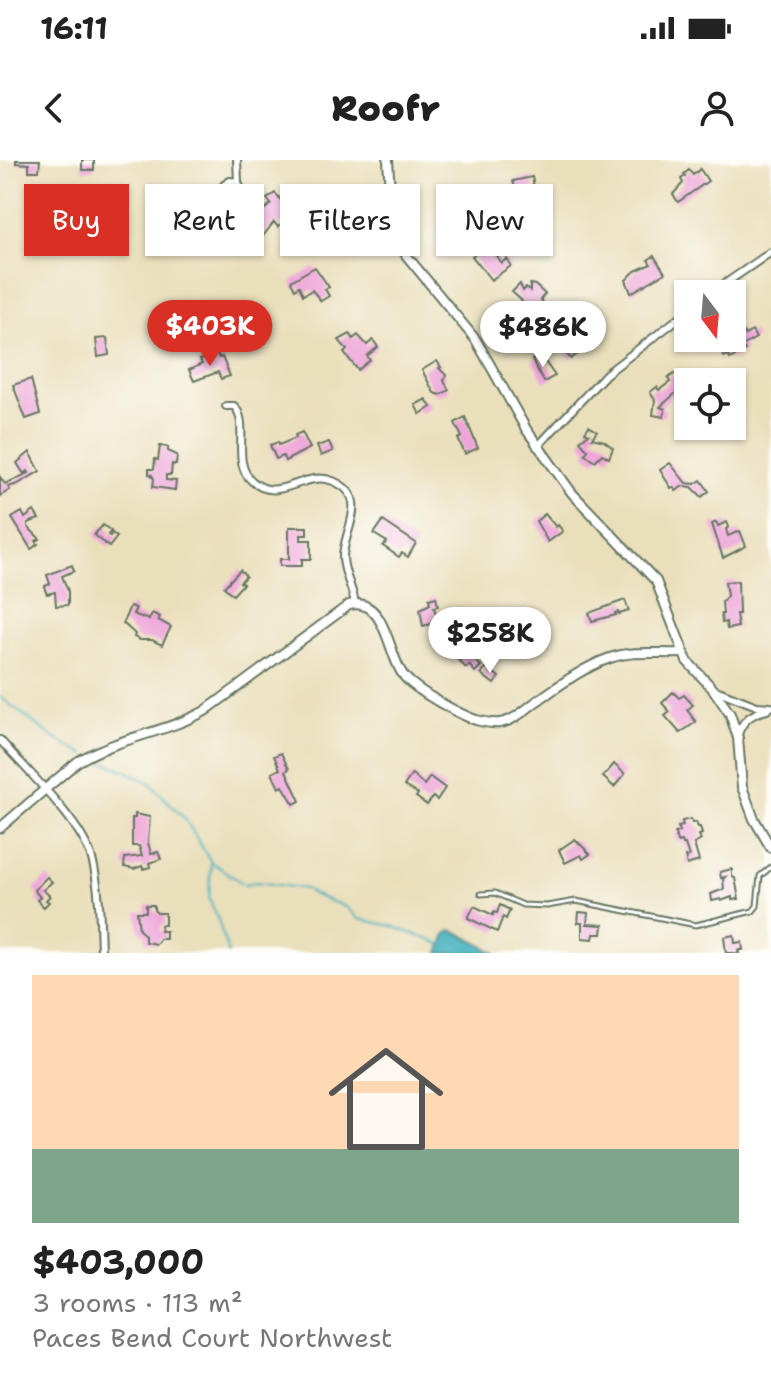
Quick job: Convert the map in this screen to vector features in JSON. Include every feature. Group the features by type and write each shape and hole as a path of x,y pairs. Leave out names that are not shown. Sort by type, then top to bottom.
{"street":[{"path":"237,160 238,182"},
{"path":"388,160 392,222 406,255 476,340 537,447 586,511 656,581 682,653 730,714 738,738 742,787 754,819 771,848"},
{"path":"730,280 771,252"},
{"path":"537,447 606,374 674,322"},
{"path":"226,406 234,406 240,413 241,461 250,480 263,488 281,490 321,478 336,482 347,492 353,503 354,516 343,560 355,604 370,611 381,622 398,667 407,680 466,715 487,723 510,720 571,677 611,658 642,653 682,653"},
{"path":"0,828 90,754 180,723 205,711 332,617 355,604"},
{"path":"713,689 757,706 771,708"},
{"path":"738,738 741,726 750,716 771,708"},
{"path":"0,740 81,835 93,862 101,953"}],"lane":[{"path":"481,894 495,893 523,905 547,906 576,901 696,925 753,911 757,906 760,876 771,867"}],"water":[{"path":"451,930 496,953 439,953 446,934"}],"building":[{"path":"16,160 40,160 39,171 29,171 29,164 16,163"},
{"path":"82,160 94,160 94,170 82,170"},
{"path":"700,169 708,181 678,202 673,194 683,183 681,179 684,174 689,170 693,175"},
{"path":"532,177 533,184 514,184 513,181"},
{"path":"275,193 280,199 280,225 278,227 274,222 264,235 264,210 271,204 267,199"},
{"path":"472,256 497,256 501,263 507,259 511,266 491,280"},
{"path":"654,256 665,273 631,293 626,280 635,271 651,264 648,260"},
{"path":"315,267 329,287 325,289 329,296 321,301 312,290 303,295 299,286 295,289 291,281"},
{"path":"520,284 523,291 526,288 530,291 530,284 535,285 545,294 540,300 549,308 553,303 557,307 545,321 522,311 519,305 522,301 512,292"},
{"path":"592,323 602,335 571,359 565,352 574,345 569,339 573,336 571,333 576,330 581,341 588,335 586,328"},
{"path":"752,331 756,338 746,344 746,334"},
{"path":"350,334 353,339 358,335 367,345 373,340 378,347 367,356 370,360 358,370 344,353 347,350 339,340"},
{"path":"107,338 109,355 98,357 96,339"},
{"path":"721,352 742,352 730,359 728,355 724,357"},
{"path":"217,353 230,376 221,379 218,372 194,381 189,370 202,364 200,360"},
{"path":"541,356 555,376 544,382 532,360"},
{"path":"437,361 446,375 444,381 449,390 440,395 434,393 422,370"},
{"path":"674,374 674,395 660,407 665,409 664,417 653,415 655,400 650,392 670,382 668,378"},
{"path":"31,379 40,414 26,419 13,385"},
{"path":"426,399 431,407 420,414 415,405"},
{"path":"465,417 478,448 465,454 455,423"},
{"path":"589,426 597,431 592,438 604,441 613,448 609,458 602,454 595,461 585,454 588,450 580,441 589,434 585,432"},
{"path":"302,432 310,448 285,461 283,456 276,459 270,445 278,442 279,445"},
{"path":"329,442 333,451 321,456 317,446"},
{"path":"160,446 168,447 168,451 177,455 171,475 166,475 166,480 176,481 175,490 153,487 154,479 149,469 154,469"},
{"path":"30,452 40,471 8,487 10,490 0,496 0,477 5,484 29,473 24,474 17,463"},
{"path":"670,463 686,483 695,484 701,480 709,491 702,497 692,487 683,486 676,491 671,488 660,470"},
{"path":"34,511 39,519 28,523 28,527 40,539 31,549 12,518 22,512 25,518"},
{"path":"545,514 563,531 548,542 536,521"},
{"path":"383,521 416,543 408,557 402,553 399,557 383,546 387,542 374,534"},
{"path":"716,522 718,526 727,522 728,536 740,531 746,546 723,558 712,524"},
{"path":"103,525 111,531 108,535 112,533 117,537 109,547 94,535"},
{"path":"289,527 307,527 307,535 301,535 301,540 311,540 311,559 302,559 302,566 280,566 280,559 289,559"},
{"path":"72,565 74,571 62,576 68,591 68,605 56,606 55,592 47,594 45,590 45,586 50,584 47,575"},
{"path":"240,570 246,576 233,595 224,587"},
{"path":"738,581 738,627 727,629 726,622 722,623 721,614 722,602 727,596 725,582"},
{"path":"436,597 438,606 434,607 438,622 423,626 420,609 430,604 429,599"},
{"path":"625,600 629,611 592,621 589,613"},
{"path":"130,606 136,608 133,614 149,620 152,613 171,627 162,645 134,637 135,634 123,623"},
{"path":"457,631 461,635 456,640 465,652 470,647 475,652 471,657 481,666 475,672 469,665 466,668 444,645"},
{"path":"487,667 499,677 494,684 481,674"},
{"path":"673,692 679,698 684,695 693,705 687,710 696,722 680,733 665,716 670,712 662,703"},
{"path":"281,753 300,801 294,804 283,786 279,788 272,773 280,769 274,756"},
{"path":"614,764 625,774 614,787 603,777"},
{"path":"412,774 424,785 430,777 445,788 437,800 433,797 427,805 416,797 418,794 404,786"},
{"path":"135,814 150,817 148,842 151,854 158,852 161,859 143,869 142,866 134,869 124,867 125,858 142,856 139,846 132,846 132,818"},
{"path":"691,819 700,827 702,834 699,835 701,840 694,844 699,861 687,865 685,857 689,856 685,844 677,842 675,833 680,831 678,827 683,826 682,821"},
{"path":"575,839 590,854 565,863 559,850"},
{"path":"732,869 739,899 732,900 732,897 712,901 711,894 724,889 725,877 721,878 720,872"},
{"path":"47,877 52,882 43,890 50,896 44,907 37,900 40,897 34,890"},
{"path":"146,905 154,905 157,913 165,913 165,925 161,925 160,931 166,931 166,939 160,939 156,944 145,942 145,935 139,930 137,912 146,912"},
{"path":"500,905 510,910 506,919 503,917 497,932 468,918 474,906 493,915"},
{"path":"579,912 588,913 587,924 603,925 602,934 594,934 593,939 582,938"},
{"path":"734,935 735,943 742,942 743,950 726,953 724,937"}],"waterway":[{"path":"0,697 54,738 85,755"},
{"path":"90,758 150,783 185,819 211,862 244,884 257,882 306,889 346,907 359,919 392,926 441,944"},
{"path":"211,862 209,899 228,953"}]}
